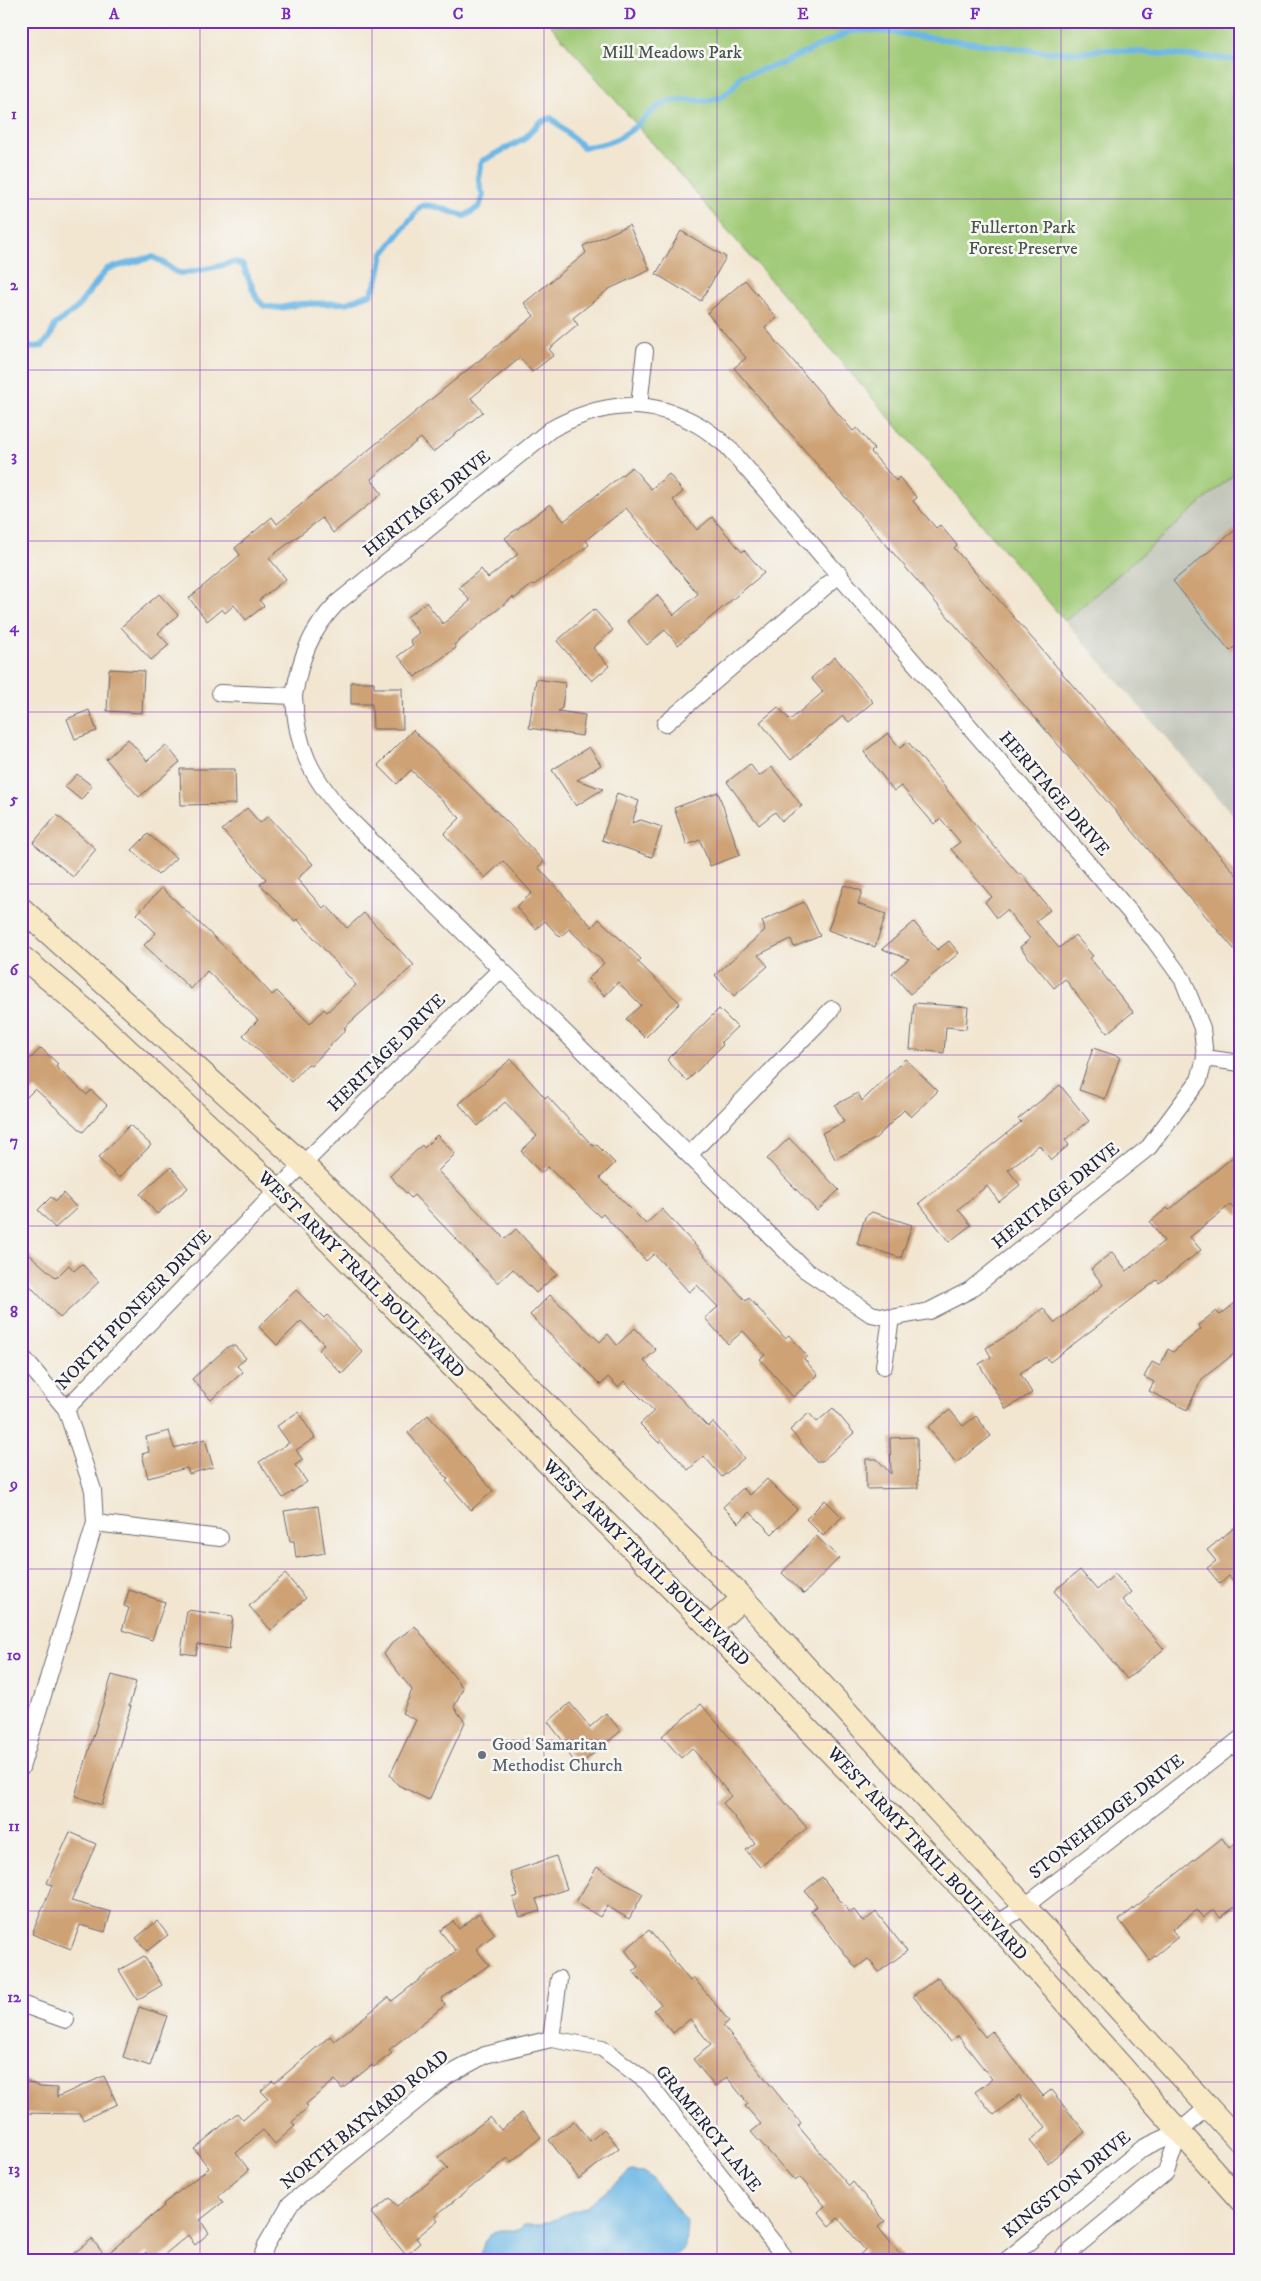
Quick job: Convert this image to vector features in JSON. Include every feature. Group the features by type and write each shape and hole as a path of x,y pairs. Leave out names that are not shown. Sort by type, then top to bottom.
{"main road":[{"name":"WEST ARMY TRAIL BOULEVARD","path":"21,908 303,1164 743,1598 1240,2142"},
{"name":"WEST ARMY TRAIL BOULEVARD","path":"21,956 83,1008 278,1190 710,1628 996,1924 1240,2200"},
{"path":"710,1628 743,1598"}],"street":[{"path":"639,406 645,351"},
{"name":"HERITAGE DRIVE","path":"639,406 670,411 701,426 728,447 840,574 1154,940 1184,980 1202,1028 1205,1058 1200,1080 1148,1147 970,1290 929,1311 891,1318 871,1314 804,1269 345,815 326,794 310,770 300,744 295,721 294,696 300,662 312,636 326,614 337,603 550,430 576,416 605,409 639,406"},
{"path":"665,724 840,574"},
{"path":"220,693 294,696"},
{"name":"HERITAGE DRIVE","path":"303,1164 500,970"},
{"path":"689,1155 832,1009"},
{"path":"1205,1058 1240,1063"},
{"name":"NORTH PIONEER DRIVE","path":"21,1768 96,1523 94,1490 66,1409 303,1164"},
{"path":"884,1366 891,1318"},
{"path":"21,1355 66,1409"},
{"path":"96,1523 220,1538"},
{"name":"STONEHEDGE DRIVE","path":"996,1924 1024,1907 1240,1739"},
{"path":"551,2039 559,1979"},
{"path":"21,2004 66,2020"},
{"name":"NORTH BAYNARD ROAD","path":"261,2260 266,2245 290,2204 447,2076 485,2055 551,2039"},
{"name":"GRAMERCY LANE","path":"551,2039 602,2048 647,2082 788,2260"},
{"name":"KINGSTON DRIVE","path":"1007,2260 1143,2148 1180,2131 1208,2108"},
{"path":"1060,2260 1166,2172 1180,2131"}],"shaded area":[{"path":"1240,469 1240,823 1065,621"}],"green space":[{"name":"Fullerton Park Forest Preserve","path":"547,21 1240,21 1240,469 1065,621"}],"water":[{"path":"631,2171 644,2172 653,2179 687,2222 685,2247 669,2260 480,2260 484,2242 493,2232 518,2230 523,2225 538,2225 589,2205"}],"building":[{"path":"629,225 650,270 609,289 573,318 578,325 549,349 554,355 532,372 520,358 471,398 483,412 433,452 421,438 392,461 371,479 382,494 333,533 322,518 269,558 286,579 259,600 264,606 246,620 234,605 225,613 222,609 207,621 189,598 240,555 235,548 272,517 277,524 534,316 524,303 586,253 583,246"},
{"path":"681,231 726,257 701,301 656,274"},
{"path":"745,280 777,318 765,328 853,431 857,428 874,449 871,452 896,481 899,477 917,498 913,501 936,528 940,525 957,545 954,548 1240,879 1240,956 734,368 746,358 707,313"},
{"path":"632,467 651,489 669,474 683,492 673,500 697,530 712,517 742,552 744,550 764,573 678,645 665,630 647,645 627,621 657,595 674,615 698,594 626,508 586,540 589,545 514,599 513,597 454,645 456,648 415,677 398,656 413,645 410,640 419,633 407,617 426,602 443,624 470,601 459,587 481,569 488,578 518,554 505,538 550,504 564,521"},
{"path":"1240,526 1240,643 1230,651 1173,581"},
{"path":"159,594 178,615 158,633 169,645 151,660 121,627"},
{"path":"594,609 613,630 593,648 609,666 592,681 557,641"},
{"path":"835,657 873,702 849,722 843,716 791,760 760,722 778,707 790,720 823,692 811,678"},
{"path":"109,669 144,671 142,713 107,711"},
{"path":"536,679 565,683 562,708 558,711 585,715 582,736 529,728"},
{"path":"351,682 374,682 374,688 402,688 403,729 373,729 372,704 351,704"},
{"path":"89,710 97,731 75,739 67,719"},
{"path":"413,730 509,824 544,862 538,867 592,927 599,919 641,959 638,962 680,1003 645,1038 626,1019 641,1005 618,982 605,996 588,979 604,963 569,929 560,937 545,921 536,929 516,907 532,893 503,861 485,878 444,834 460,818 411,770 397,784 378,765"},
{"path":"888,733 900,748 908,742 1019,875 1021,873 1050,910 1036,921 1059,948 1075,935 1093,956 1090,958 1133,1012 1107,1033 1065,979 1054,988 1020,947 1030,939 1007,910 997,918 985,902 992,897 951,849 960,842 941,819 934,824 901,786 894,791 864,752"},
{"path":"128,739 147,761 166,745 180,762 139,797 106,759"},
{"path":"589,747 601,765 577,780 603,789 576,806 552,770"},
{"path":"750,764 759,776 772,767 802,806 782,821 775,812 759,825 727,782"},
{"path":"180,769 235,769 236,804 181,805"},
{"path":"77,774 92,786 81,800 65,787"},
{"path":"718,792 740,855 710,866 700,840 687,845 674,808"},
{"path":"617,793 639,801 632,823 641,820 662,827 652,857 602,840"},
{"path":"247,808 260,823 268,816 313,864 297,879 323,908 326,905 347,928 364,913 414,965 344,1028 346,1029 311,1066 308,1064 291,1082 243,1035 258,1020 207,971 191,989 144,945 156,933 137,914 162,888 248,969 272,995 277,991 310,1024 324,1009 327,1012 356,985 297,919 295,921 260,884 266,879 222,830"},
{"path":"57,815 96,849 73,877 33,843"},
{"path":"148,834 176,858 158,875 132,850"},
{"path":"844,885 862,891 858,904 886,914 875,947 828,930"},
{"path":"804,902 820,936 794,947 791,939 758,955 768,966 734,996 715,975 765,930 762,921"},
{"path":"914,922 937,950 949,941 959,953 910,994 892,973 909,959 882,949"},
{"path":"914,1003 968,1007 966,1029 946,1027 944,1053 910,1049"},
{"path":"719,1009 737,1027 721,1042 723,1045 687,1081 667,1060"},
{"path":"41,1048 58,1064 56,1067 87,1095 91,1090 107,1105 83,1132 35,1089 21,1103 21,1068"},
{"path":"1093,1048 1120,1057 1105,1099 1079,1090"},
{"path":"511,1059 545,1098 547,1096 593,1146 596,1144 615,1163 600,1178 646,1224 662,1209 746,1301 749,1298 785,1338 789,1335 807,1356 804,1359 818,1375 793,1397 760,1359 765,1355 743,1331 728,1344 705,1318 718,1307 697,1285 689,1292 654,1254 646,1261 603,1214 600,1217 548,1167 541,1173 521,1151 537,1136 505,1102 478,1126 459,1104"},
{"path":"905,1059 938,1091 911,1117 904,1110 875,1139 835,1159 822,1133 844,1122 835,1105 858,1093 862,1101"},
{"path":"1060,1085 1089,1121 1065,1140 1069,1145 1051,1160 1039,1145 1008,1170 1020,1185 999,1202 987,1186 958,1209 971,1225 949,1242 919,1203 1021,1122 1018,1119"},
{"path":"130,1125 151,1145 119,1178 98,1158"},
{"path":"437,1135 455,1154 438,1171 505,1239 516,1229 557,1274 536,1293 513,1269 498,1283 414,1195 411,1198 390,1176 422,1145 424,1148"},
{"path":"789,1138 839,1190 817,1211 767,1159"},
{"path":"1240,1151 1240,1216 1230,1205 1190,1237 1201,1250 1159,1283 1157,1280 1050,1362 1046,1357 1020,1373 1032,1393 1006,1409 979,1364 991,1357 986,1348 1016,1330 1043,1308 1055,1323 1103,1285 1091,1269 1112,1252 1127,1271 1164,1241 1150,1222 1167,1208 1169,1210"},
{"path":"171,1167 188,1188 157,1214 140,1194"},
{"path":"63,1193 77,1208 55,1228 38,1210 51,1197 56,1201"},
{"path":"872,1212 912,1225 901,1258 857,1244 865,1217"},
{"path":"21,1247 56,1278 69,1265 74,1271 82,1264 99,1282 60,1318 21,1276"},
{"path":"296,1290 324,1318 327,1315 363,1352 342,1374 319,1350 324,1344 301,1321 277,1345 259,1327"},
{"path":"550,1295 600,1342 608,1334 617,1345 635,1328 656,1350 644,1361 708,1427 713,1422 744,1458 722,1477 704,1456 688,1470 661,1440 659,1443 640,1424 654,1411 624,1381 618,1387 608,1377 601,1385 530,1315"},
{"path":"1240,1299 1240,1349 1202,1379 1187,1410 1149,1391 1154,1382 1144,1377 1152,1362 1160,1366 1168,1349 1173,1352 1201,1329 1198,1325 1216,1311 1220,1315"},
{"path":"229,1346 235,1346 246,1358 237,1366 243,1372 211,1400 192,1379"},
{"path":"833,1408 854,1433 822,1461 816,1461 790,1430 809,1413 817,1422"},
{"path":"950,1410 963,1426 976,1416 991,1436 956,1463 928,1427"},
{"path":"298,1412 315,1438 296,1450 303,1460 295,1465 307,1482 283,1498 259,1462 289,1443 277,1426"},
{"path":"428,1415 493,1491 471,1510 446,1481 448,1479 408,1433"},
{"path":"169,1431 174,1448 205,1439 213,1467 189,1474 187,1468 148,1478 142,1454 149,1452 146,1437"},
{"path":"917,1437 918,1488 866,1489 866,1459 877,1459 891,1474 890,1438"},
{"path":"767,1479 797,1509 772,1534 750,1512 739,1523 723,1507 743,1488 750,1495"},
{"path":"825,1500 842,1517 823,1536 806,1519"},
{"path":"318,1506 325,1553 296,1558 294,1541 290,1541 284,1511"},
{"path":"1240,1523 1240,1589 1229,1576 1220,1584 1207,1568 1216,1561 1207,1550"},
{"path":"816,1536 839,1558 804,1594 782,1573"},
{"path":"1080,1570 1097,1590 1115,1574 1131,1592 1122,1600 1164,1649 1127,1679 1054,1591"},
{"path":"285,1574 306,1598 271,1630 249,1606"},
{"path":"129,1590 165,1602 152,1640 122,1630 129,1608 124,1606"},
{"path":"187,1610 233,1616 229,1649 198,1644 196,1655 181,1653"},
{"path":"415,1626 463,1688 454,1707 465,1722 429,1800 398,1785 390,1775 416,1720 402,1713 412,1690 384,1654 392,1643"},
{"path":"112,1675 136,1682 129,1706 131,1706 102,1805 75,1796"},
{"path":"570,1703 590,1727 606,1713 621,1731 578,1766 560,1743 563,1741 548,1722"},
{"path":"701,1704 807,1828 760,1867 746,1850 755,1843 723,1803 731,1796 692,1748 681,1758 662,1736"},
{"path":"70,1832 96,1844 71,1901 111,1912 105,1932 80,1925 71,1949 32,1934 52,1885 47,1883"},
{"path":"1222,1838 1229,1848 1240,1839 1240,1903 1220,1918 1214,1909 1203,1918 1197,1910 1172,1930 1178,1937 1150,1960 1119,1920"},
{"path":"556,1856 567,1889 536,1899 540,1911 520,1917 513,1898 518,1896 510,1872"},
{"path":"597,1867 643,1894 629,1919 607,1906 600,1917 576,1902"},
{"path":"822,1877 850,1913 854,1910 863,1922 876,1912 907,1951 879,1972 868,1959 856,1968 811,1910 817,1906 805,1891"},
{"path":"479,1913 495,1934 476,1949 489,1965 441,1999 445,2005 389,2050 392,2053 374,2067 372,2065 342,2089 335,2080 306,2104 308,2107 292,2122 295,2126 275,2144 263,2130 236,2153 249,2170 218,2196 223,2202 200,2220 209,2233 195,2245 188,2235 158,2260 153,2260 146,2252 138,2260 65,2260 92,2239 105,2256 164,2206 163,2204 209,2168 194,2149 237,2113 243,2120 268,2098 261,2091 272,2081 275,2083 330,2036 334,2041 389,1997 392,2001 456,1951 440,1931 453,1921 459,1929"},
{"path":"157,1921 168,1935 147,1951 136,1938"},
{"path":"649,1930 690,1981 694,1978 729,2021 723,2026 801,2123 798,2126 849,2186 853,2182 885,2221 878,2227 905,2260 854,2260 865,2250 838,2218 829,2226 818,2212 825,2206 800,2177 795,2181 751,2132 761,2124 745,2106 748,2104 727,2077 715,2087 693,2059 711,2045 690,2019 673,2033 654,2010 661,2004 633,1971 638,1967 625,1950"},
{"path":"144,1956 162,1985 137,2000 119,1970"},
{"path":"938,1977 985,2037 992,2031 1043,2096 1051,2090 1085,2132 1048,2163 1030,2141 1046,2127 1019,2095 994,2115 975,2092 992,2079 958,2036 950,2042 913,1996"},
{"path":"139,2007 167,2016 150,2066 123,2057"},
{"path":"104,2076 117,2104 83,2120 80,2114 21,2113 21,2078 40,2087 57,2088 57,2097"},
{"path":"522,2113 541,2137 511,2162 508,2158 435,2216 438,2220 416,2238 420,2243 406,2255 371,2213 390,2198 397,2206 448,2168 438,2157 490,2117 501,2130"},
{"path":"574,2121 590,2141 604,2129 619,2148 579,2179 549,2140"}],"waterway":[{"path":"21,349 42,346 50,337 55,325 77,308 107,269 152,257 179,273 197,271 235,262 243,265 257,299 264,306 280,308 300,304 346,303 371,294 378,279 383,254 421,206 438,207 465,216 479,207 483,195 479,178 482,161 524,139 540,122 551,118 583,147 615,140 635,127 659,106 670,101 702,101 722,97 741,76 781,64 851,31 871,30 1046,52 1081,52 1100,49 1240,60"}],"place":[{"name":"Good Samaritan Methodist Church","path":"482,1755"}],"park label":[{"name":"Mill Meadows Park","path":"672,53"}]}
